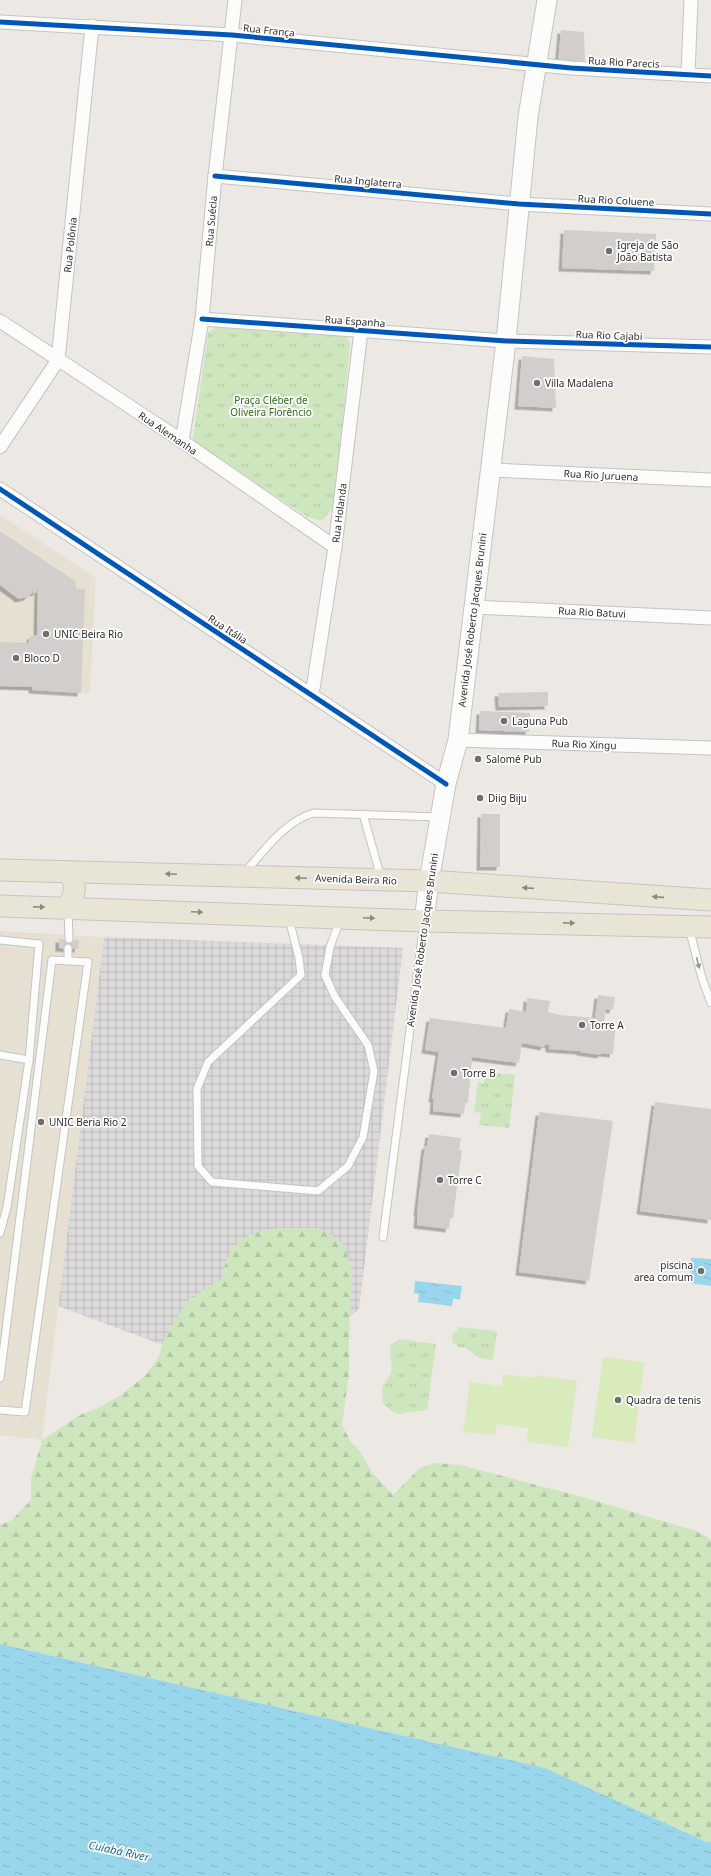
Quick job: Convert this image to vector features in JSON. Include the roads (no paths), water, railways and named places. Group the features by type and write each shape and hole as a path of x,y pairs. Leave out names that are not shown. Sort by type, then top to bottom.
{"main road":[{"name":"Avenida José Roberto Jacques Brunini","path":"424,921 429,881 446,784 458,740 506,341 528,116 547,0"},
{"name":"Avenida Beira Rio","path":"0,870 429,881 705,900"},
{"path":"68,872 75,882 75,888 68,908"},
{"path":"689,926 684,917 686,911 705,900"},
{"path":"0,906 424,921 711,927"}],"street":[{"name":"Rua Suécia","path":"182,441 202,319 215,176 236,0"},
{"path":"688,75 691,0"},
{"name":"Rua França","path":"0,22 232,35 536,65"},
{"name":"Rua Polônia","path":"0,447 58,360 92,26"},
{"name":"Rua Rio Parecis","path":"536,65 711,76"},
{"name":"Rua Inglaterra","path":"215,176 519,204"},
{"name":"Rua Rio Coluene","path":"519,204 711,214"},
{"name":"Rua Espanha","path":"202,319 506,341"},
{"name":"Rua Alemanha","path":"0,321 182,441 335,547"},
{"name":"Rua Holanda","path":"312,695 335,547 361,331"},
{"name":"Rua Rio Cajabi","path":"506,341 711,347"},
{"name":"Rua Rio Juruena","path":"491,470 711,480"},
{"name":"Rua Itália","path":"0,488 446,784"},
{"name":"Rua Rio Batuvi","path":"474,607 711,618"},
{"name":"Rua Rio Xingu","path":"458,740 711,748"}],"lane":[{"path":"241,876 283,831 304,816 314,813 440,817"},
{"path":"363,814 382,880"},
{"path":"68,908 69,939"},
{"path":"288,915 299,958 301,975 208,1062 197,1089 198,1166 212,1182 318,1191 348,1166 363,1137 374,1071 368,1045 335,996 325,975 330,947 341,917"},
{"name":"Avenida José Roberto Jacques Brunini","path":"383,1237 424,921"},
{"path":"689,926 702,978 711,1003"},
{"path":"0,940 39,944 29,1060 7,1207 0,1232"},
{"path":"68,948 68,961"},
{"path":"0,1378 52,960 88,962 26,1412 0,1410"},
{"path":"0,1056 29,1060"}],"water":[{"name":"piscina area comum","path":"691,1258 711,1259 711,1286 690,1283"},
{"path":"415,1281 462,1286 460,1299 453,1299 452,1306 418,1302 419,1294 414,1293"},
{"name":"Cuiabá River","path":"0,1644 545,1768 711,1844 711,1876 0,1876"}],"place":[{"name":"Igreja de São João Batista","path":"609,251"},
{"name":"Villa Madalena","path":"537,383"},
{"name":"UNIC Beira Rio","path":"46,634"},
{"name":"Bloco D","path":"16,658"},
{"name":"Laguna Pub","path":"504,721"},
{"name":"Salomé Pub","path":"478,759"},
{"name":"Diig Biju","path":"480,798"},
{"name":"Torre A","path":"582,1025"},
{"name":"Torre B","path":"454,1073"},
{"name":"UNIC Beria Rio 2","path":"41,1122"},
{"name":"Torre C","path":"440,1180"},
{"name":"piscina area comum","path":"701,1271"},
{"name":"Quadra de tenis","path":"618,1400"}],"park label":[{"name":"Praça Cléber de Oliveira Florêncio","path":"271,406"}]}
